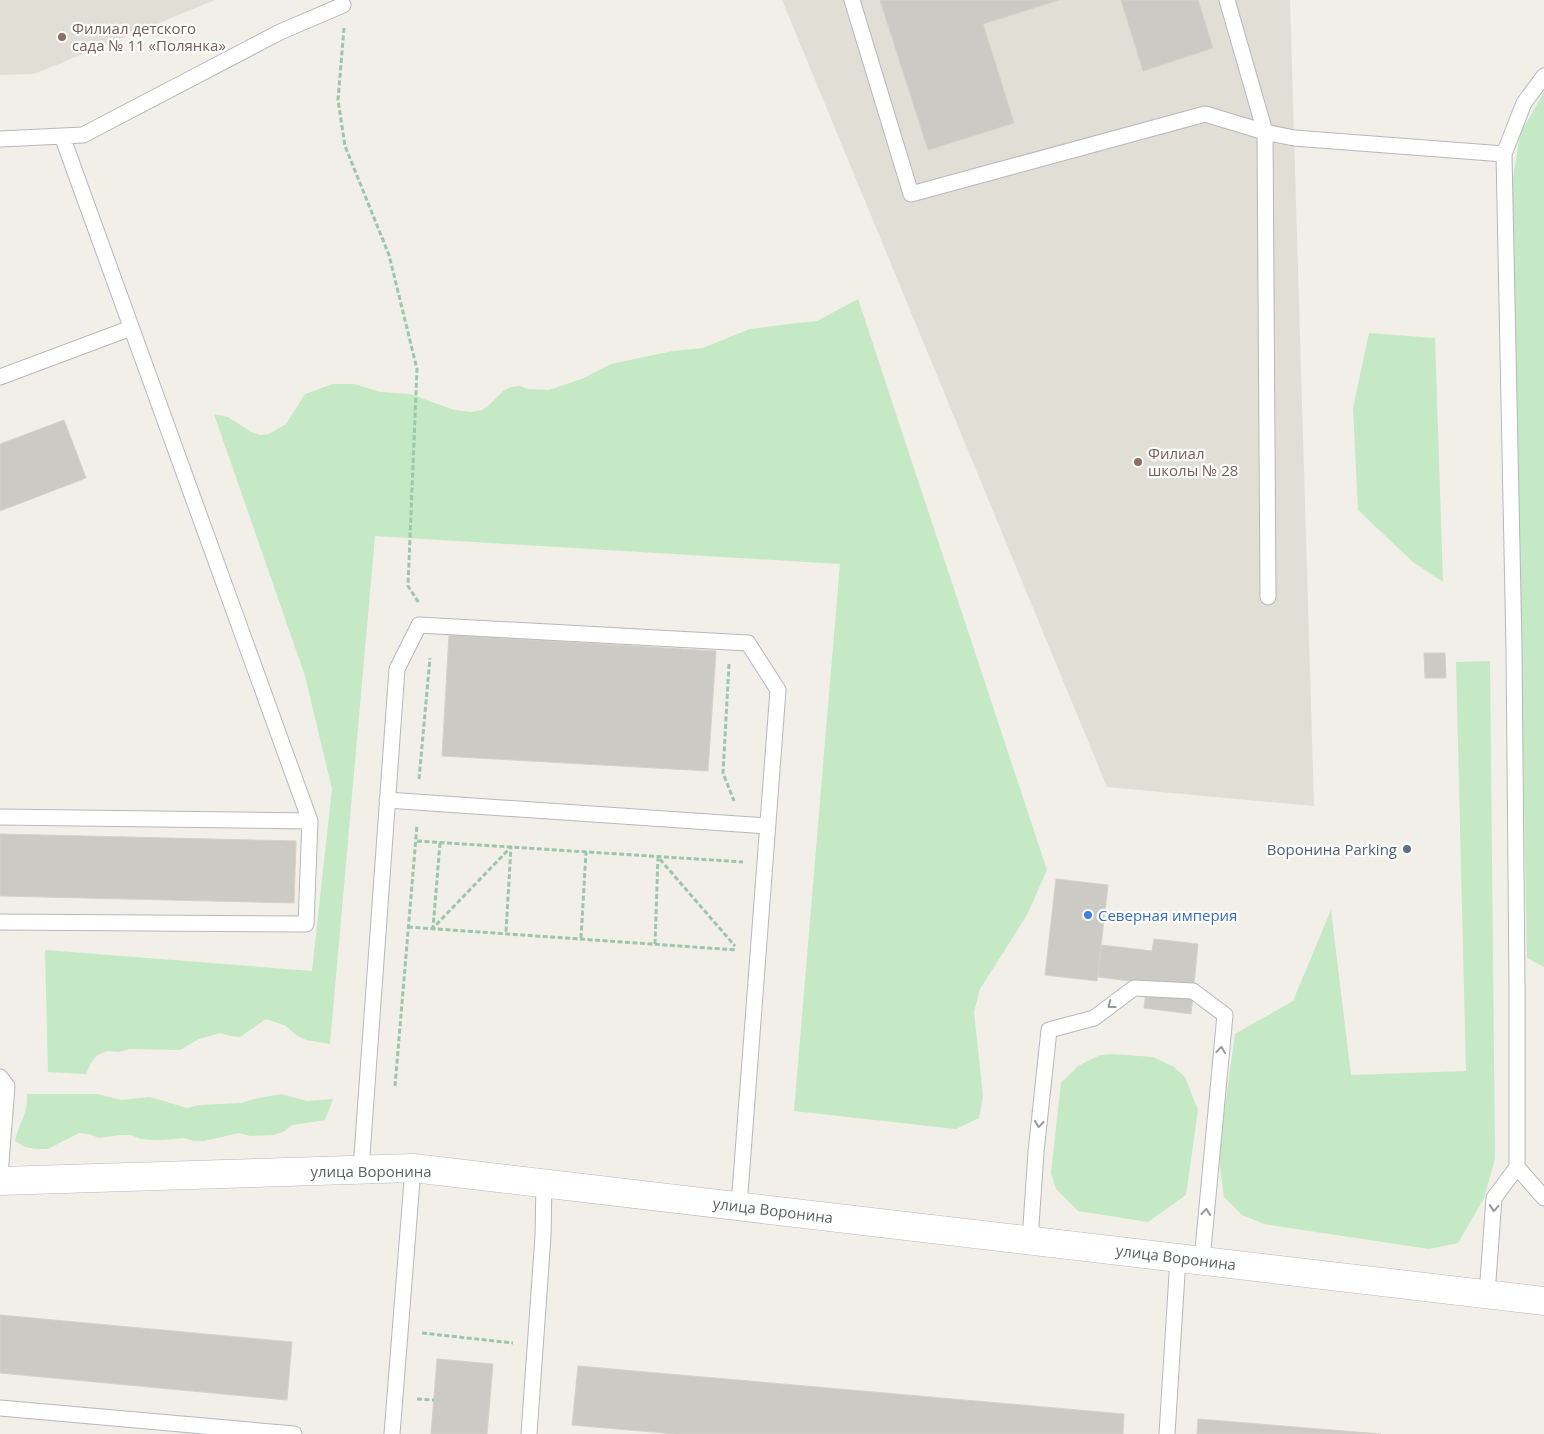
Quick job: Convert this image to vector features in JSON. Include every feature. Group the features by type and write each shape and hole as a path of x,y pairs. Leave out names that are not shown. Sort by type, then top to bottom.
{"street":[{"name":"улица Воронина","path":"0,1181 413,1168 1544,1301"}],"lane":[{"path":"852,0 910,194 1205,114 1265,132 1294,138 1504,154"},
{"path":"1227,0 1265,132 1268,597"},
{"path":"0,139 83,135 280,32 343,5"},
{"path":"1487,1294 1494,1198 1517,1167 1518,984 1514,648 1504,154 1524,102 1544,76"},
{"path":"0,922 306,924 310,822 62,136"},
{"path":"0,377 131,328"},
{"path":"361,1170 397,669 419,625 748,643 778,690 740,1206"},
{"path":"387,800 767,826"},
{"path":"0,817 310,822"},
{"path":"1030,1240 1036,1152 1049,1030 1094,1018 1134,988 1193,991 1225,1015 1167,1434"},
{"path":"0,1077 7,1086 0,1176"},
{"path":"1517,1167 1544,1198"},
{"path":"392,1434 413,1168"},
{"path":"529,1434 543,1236 544,1183"},
{"path":"0,1408 294,1434"}],"path":[{"path":"343,5 344,28 338,100 346,146 389,255 417,369 408,586 432,626 395,1086"},
{"path":"730,642 723,772 743,824 742,872"},
{"path":"416,841 743,862"},
{"path":"434,928 440,842"},
{"path":"434,928 511,847"},
{"path":"506,932 511,847"},
{"path":"581,938 586,852"},
{"path":"655,944 658,857"},
{"path":"658,857 738,950"},
{"path":"408,927 506,932 738,950"},
{"path":"738,940 738,950"},
{"path":"400,1330 536,1346"}],"shaded area":[{"name":"Филиал детского сада № 11 «Полянка»","path":"0,0 215,0 34,74 0,75"},
{"name":"Филиал школы № 28","path":"782,0 1290,0 1314,806 1107,787"}],"green space":[{"path":"1544,92 1544,967 1527,958 1512,185 1520,134"},
{"path":"858,299 1047,870 1027,915 980,989 974,1012 983,1096 979,1118 956,1129 794,1111 840,564 375,536 330,1044 306,1040 296,1035 286,1026 266,1019 240,1037 220,1033 199,1039 180,1050 130,1049 119,1052 107,1051 97,1055 86,1074 48,1072 45,950 312,971 332,789 305,676 214,414 228,417 251,432 260,435 269,434 286,424 305,394 333,384 354,384 381,392 410,394 454,410 472,412 482,410 503,391 511,387 520,386 528,389 549,390 584,378 611,364 673,351 703,348 750,329 817,321"},
{"path":"1369,333 1435,338 1443,582 1413,562 1358,510 1353,408"},
{"path":"1490,661 1495,1159 1484,1198 1458,1243 1429,1249 1264,1224 1242,1215 1224,1197 1220,1168 1220,1142 1235,1034 1293,1001 1331,910 1351,1075 1466,1071 1456,662"},
{"path":"1100,1055 1153,1057 1174,1067 1185,1077 1198,1110 1186,1195 1148,1222 1078,1211 1056,1189 1051,1173 1061,1083 1078,1066"},
{"path":"27,1094 97,1094 121,1100 150,1097 187,1108 200,1105 241,1103 281,1094 307,1101 333,1099 325,1120 292,1125 283,1132 273,1135 250,1136 239,1133 204,1141 194,1141 184,1138 151,1140 131,1135 99,1138 79,1133 48,1149 35,1149 25,1147 15,1141 25,1113"}],"building":[{"path":"880,0 1059,0 983,24 1014,123 928,150"},
{"path":"1121,0 1198,0 1213,48 1143,71"},
{"path":"64,420 86,478 0,511 0,444"},
{"path":"449,635 716,651 708,771 442,756"},
{"path":"1424,653 1445,653 1446,678 1425,678"},
{"path":"0,834 296,841 294,903 0,896"},
{"path":"1056,879 1108,885 1097,981 1045,975"},
{"path":"1154,939 1198,944 1191,1014 1144,1008 1147,983 1098,977 1101,945 1152,951"},
{"path":"0,1315 292,1342 287,1400 0,1373"},
{"path":"437,1359 493,1364 487,1434 431,1434"},
{"path":"578,1366 1124,1414 1123,1434 675,1434 572,1425"},
{"path":"1198,1419 1381,1434 1197,1434"}],"place":[{"name":"Филиал детского сада № 11 «Полянка»","path":"62,37"},
{"name":"Филиал школы № 28","path":"1138,462"},
{"name":"Воронина Parking","path":"1407,849"},
{"name":"Северная империя","path":"1088,915"}]}
